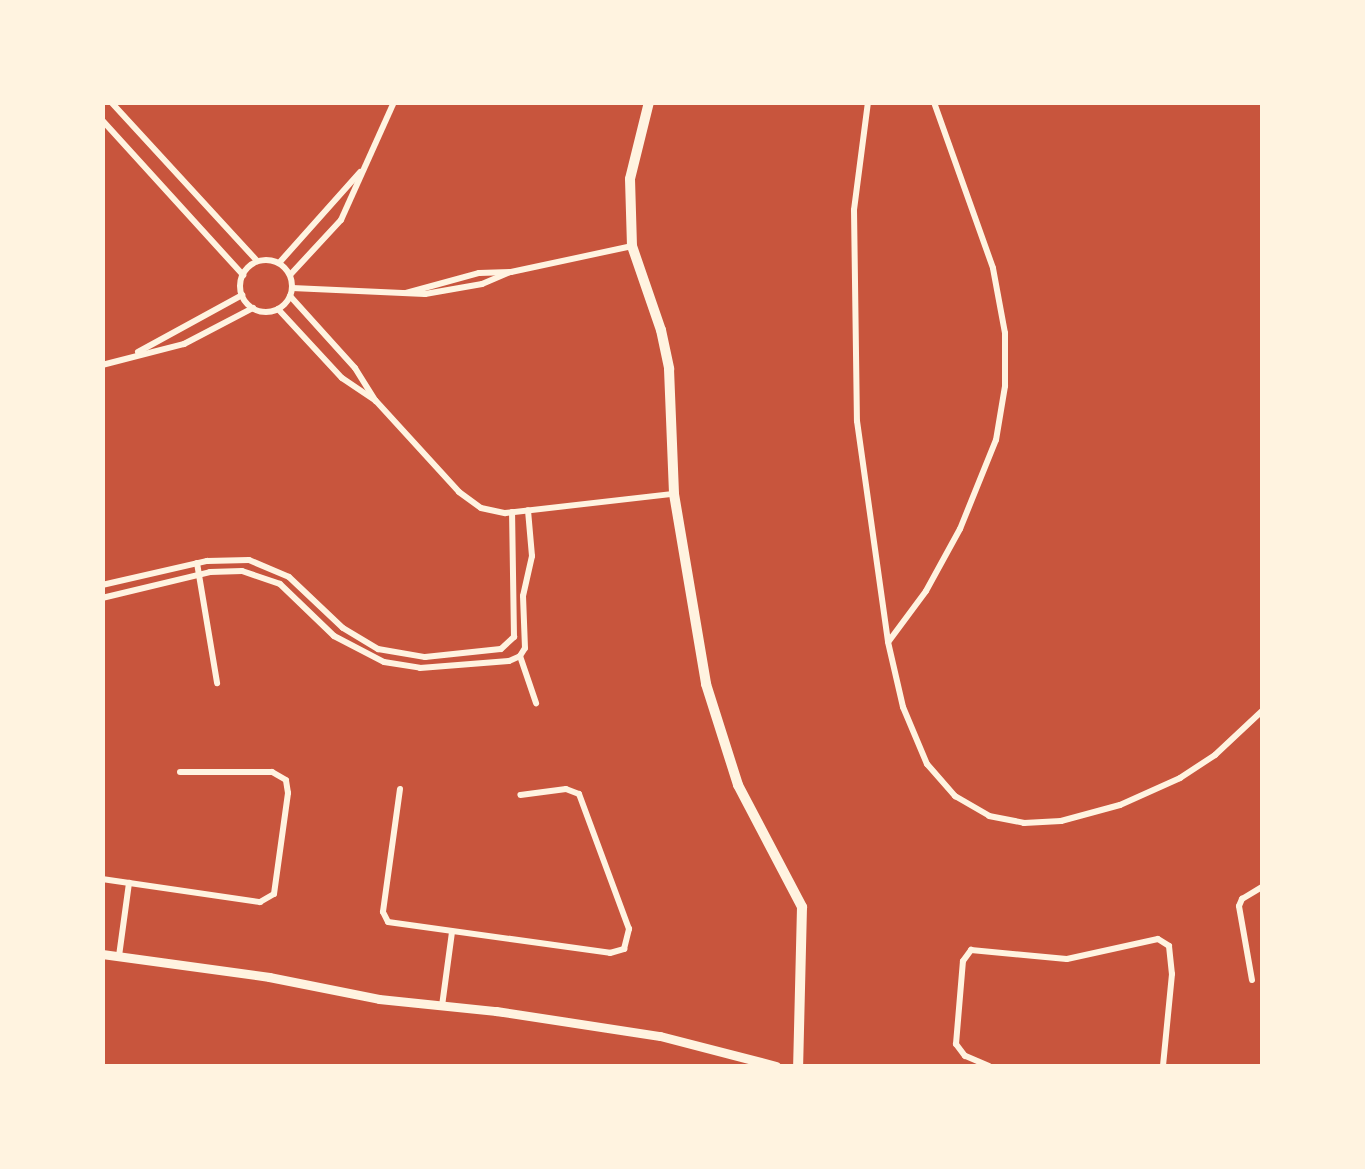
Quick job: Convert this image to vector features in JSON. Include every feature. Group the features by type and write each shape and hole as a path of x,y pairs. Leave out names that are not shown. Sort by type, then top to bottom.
{"main road":[{"path":"649,102 630,179 632,246 666,351 674,494 695,632 720,735 744,797 802,907 798,1066"}],"street":[{"path":"111,102 257,262"},
{"path":"290,275 341,220 394,102"},
{"path":"868,102 854,210 854,358 866,512 888,642 910,726 934,774 965,804 1014,822 1061,821 1152,793 1206,761 1262,711"},
{"path":"888,642 926,591 960,529 996,440 1005,386 1005,333 993,268 934,102"},
{"path":"102,120 243,274 242,295 253,308"},
{"path":"279,263 364,167"},
{"path":"161,184 175,172"},
{"path":"291,292 406,292 632,246"},
{"path":"243,274 257,262 279,263 290,275 291,292 355,368 376,401 466,498 490,511 512,512 674,494"},
{"path":"278,309 291,292"},
{"path":"128,358 242,295"},
{"path":"102,365 184,344 253,308 278,309 342,378 376,401"},
{"path":"520,656 525,648 525,584 532,556 528,510"},
{"path":"102,585 238,559 279,571 343,628 390,653 426,657 501,649 514,637 512,512"},
{"path":"197,564 217,682"},
{"path":"102,598 199,575 242,571 272,580 347,645 396,666 431,668 520,656"},
{"path":"520,656 536,703"},
{"path":"102,879 260,902 274,894 288,793 286,780 272,772 180,772"},
{"path":"400,789 384,916 391,924 610,953 624,950 629,942 629,929 579,794 566,790 520,795"},
{"path":"119,956 129,883"},
{"path":"1252,980 1239,906 1262,887"},
{"path":"441,1007 452,932"},
{"path":"989,1066 965,1056 956,1044 963,962 971,950 1066,959 1158,939 1169,946 1172,974 1163,1066"},
{"path":"102,954 689,1041 776,1066"}]}
